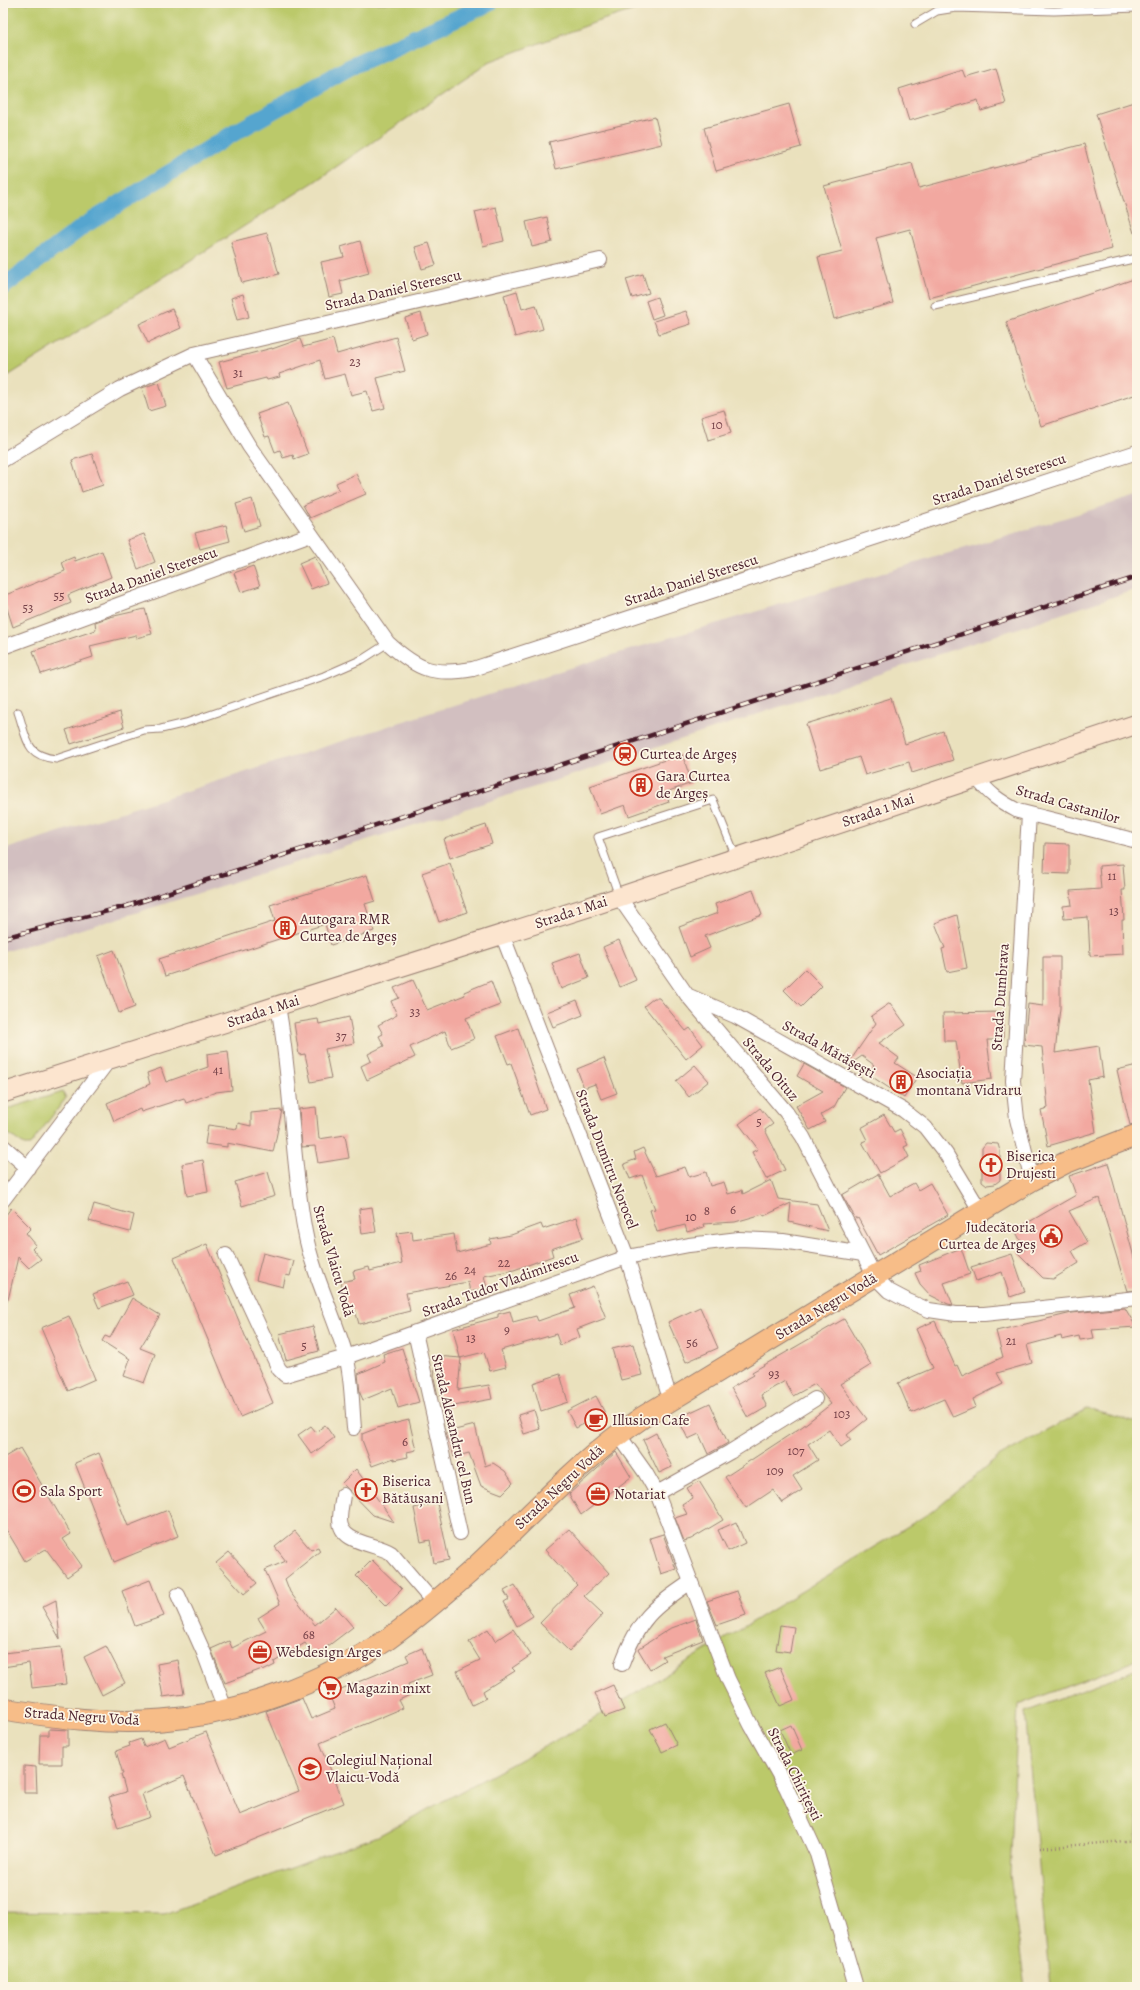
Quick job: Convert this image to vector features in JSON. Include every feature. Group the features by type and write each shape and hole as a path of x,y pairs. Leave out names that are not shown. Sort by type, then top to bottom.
{"main road":[{"name":"Strada 1 Mai","path":"3,1093 619,897 1137,724"},
{"name":"Strada Negru Vodă","path":"3,1709 76,1719 135,1722 163,1720 225,1710 297,1687 355,1659 388,1639 434,1603 469,1573 594,1453 618,1434 670,1399 875,1277 1032,1180 1064,1163 1137,1135"}],"street":[{"name":"Strada Daniel Sterescu","path":"3,460 120,389 194,354 600,260"},
{"name":"Strada Daniel Sterescu","path":"194,354 249,446 388,643 406,659 426,670 450,673 473,669 1137,452"},
{"name":"Strada Daniel Sterescu","path":"3,647 311,534"},
{"name":"Strada Castanilor","path":"976,777 988,793 1000,802 1018,811 1137,841"},
{"name":"Strada Dumbrava","path":"1029,814 1013,1081 1017,1119 1032,1180"},
{"name":"Strada Oituz","path":"619,897 687,995 786,1112 803,1137 875,1277 889,1291 930,1310 956,1314 984,1314 1137,1298"},
{"name":"Strada Dumitru Norocel","path":"502,934 627,1257 670,1399"},
{"name":"Strada Mărășești","path":"687,995 735,1016 903,1110 925,1127 946,1154 981,1212"},
{"name":"Strada Vlaicu Vodă","path":"278,1006 285,1043 298,1192 304,1228 326,1304 346,1357 354,1428"},
{"path":"722,1037 735,1016"},
{"path":"3,1200 109,1060"},
{"path":"3,1146 28,1168"},
{"name":"Strada Tudor Vladimirescu","path":"226,1255 282,1373 289,1375 346,1357 627,1257 689,1246 739,1240 791,1242 863,1254"},
{"name":"Strada Alexandru cel Bun","path":"415,1332 460,1533"},
{"path":"657,1493 730,1452 815,1398"},
{"name":"Strada Chirițești","path":"618,1434 645,1472 657,1493 728,1680 751,1725 786,1787 817,1854 856,1987"},
{"path":"342,1494 340,1520 341,1530 348,1536 384,1548 391,1553 434,1603"},
{"path":"622,1664 630,1642 650,1612 663,1600 691,1582"},
{"path":"178,1596 204,1653 225,1710"}],"lane":[{"path":"915,24 937,11 956,8 1054,11 1137,8"},
{"path":"936,306 1137,258"},
{"path":"18,712 30,748 42,758 56,759 144,730 161,729 186,723 324,676 363,659 388,643"},
{"path":"619,897 598,837 713,800 736,857"}],"path":[{"path":"1040,1848 1137,1840"}],"shaded area":[{"path":"1137,496 1137,589 576,774 116,919 3,952 3,850 563,670"}],"green space":[{"path":"3,3 657,3 599,21 491,61 314,182 3,379"},
{"path":"63,1092 66,1098 30,1145 24,1145 3,1130 3,1110"},
{"path":"1087,1409 1137,1422 1137,1660 1018,1705 1010,1875 1025,1987 3,1987 3,1912 164,1914 378,1836 579,1728 931,1512 1000,1456"},
{"path":"1137,1669 1137,1987 1050,1987 1025,1711"}],"building":[{"path":"996,68 1006,104 981,111 978,100 909,121 899,89 962,69 965,77"},
{"path":"1137,101 1137,233 1134,233 1096,114"},
{"path":"789,104 801,147 716,171 704,128"},
{"path":"655,117 662,144 556,169 549,142"},
{"path":"1084,144 1112,249 929,298 910,229 876,238 893,303 834,319 818,257 842,251 824,186 912,163 919,188"},
{"path":"496,207 504,241 483,246 475,212"},
{"path":"547,217 552,242 532,247 526,222"},
{"path":"267,233 279,274 242,283 231,242"},
{"path":"360,241 369,273 340,281 343,294 329,297 321,262 344,257 341,247"},
{"path":"429,243 436,265 422,269 415,247"},
{"path":"643,274 649,293 632,298 626,279"},
{"path":"1137,278 1137,394 1041,426 1006,322"},
{"path":"517,291 522,309 536,305 543,329 515,337 504,295"},
{"path":"243,294 249,317 237,320 231,298"},
{"path":"657,297 663,315 652,319 646,301"},
{"path":"172,309 181,328 148,343 139,324"},
{"path":"686,311 691,324 659,334 654,321"},
{"path":"421,313 427,334 412,339 405,318"},
{"path":"396,337 405,371 377,378 385,408 373,411 367,391 351,395 345,374 325,379 320,360 279,374 280,377 267,380 266,378 227,388 219,362 272,349 300,339 303,347 333,339 337,354"},
{"path":"159,382 166,406 149,411 142,388"},
{"path":"288,403 308,454 294,459 293,455 283,458 280,450 275,452 269,436 265,437 257,414"},
{"path":"724,410 731,433 708,440 701,417"},
{"path":"92,454 103,485 82,492 72,460"},
{"path":"356,474 366,494 310,518 303,505 339,490 336,483"},
{"path":"252,499 260,526 244,531 236,504"},
{"path":"226,525 230,541 200,549 195,533"},
{"path":"144,534 155,562 138,569 127,540"},
{"path":"102,551 111,577 68,595 71,603 13,627 3,596 65,571 62,562 74,557 75,561"},
{"path":"315,556 327,583 311,589 299,563"},
{"path":"253,566 260,586 241,592 234,573"},
{"path":"145,609 152,634 136,638 136,635 90,646 93,657 41,674 33,651 96,630 95,622"},
{"path":"891,698 905,744 943,731 953,760 912,773 909,762 865,775 859,757 820,769 806,724"},
{"path":"120,712 124,727 71,744 66,730"},
{"name":"Gara Curtea de Argeș","path":"682,754 692,783 666,792 669,802 629,816 625,805 600,814 590,786"},
{"path":"486,825 492,844 450,858 444,839"},
{"path":"1045,843 1069,844 1069,874 1044,873"},
{"path":"450,863 467,912 439,922 422,873"},
{"path":"1123,864 1125,890 1122,890 1124,920 1122,920 1123,954 1090,956 1088,917 1064,919 1063,906 1072,905 1070,891 1101,889 1099,866"},
{"name":"Autogara RMR Curtea de Argeș","path":"367,875 375,901 365,904 374,931 331,945 325,924 165,976 159,959 275,921 270,905"},
{"path":"753,890 762,915 705,936 710,948 690,957 679,927 718,913 715,904"},
{"path":"957,915 967,968 947,972 942,949 945,948 935,923"},
{"path":"619,940 636,980 620,987 603,947"},
{"path":"114,950 135,1007 119,1013 98,956"},
{"path":"580,953 589,978 561,989 552,963"},
{"path":"1043,957 1060,957 1060,1008 1055,1053 1099,1046 1103,1077 1088,1080 1096,1132 1048,1146 1041,1110 1048,1108 1042,1047 1024,1045 1028,1004 1043,1006"},
{"path":"805,969 822,986 801,1007 784,990"},
{"path":"413,980 427,1010 465,995 464,992 491,981 500,1005 466,1018 474,1039 451,1048 445,1031 410,1047 415,1057 367,1080 361,1066 371,1061 368,1054 384,1046 379,1036 383,1034 378,1025 397,1015 391,1001 399,998 394,988"},
{"path":"654,998 659,998 686,1031 690,1028 703,1045 686,1059 644,1006"},
{"path":"577,1000 583,1015 553,1027 547,1012"},
{"path":"890,1003 906,1025 879,1043 899,1058 895,1063 917,1077 904,1098 868,1074 874,1065 862,1056 849,1065 848,1064 876,1023 871,1016"},
{"path":"1003,1012 1003,1040 987,1040 992,1079 962,1083 956,1041 944,1041 943,1013"},
{"path":"349,1017 354,1043 325,1049 331,1078 311,1082 305,1054 299,1055 294,1023 318,1019 319,1024"},
{"path":"518,1028 546,1109 530,1115 511,1063 508,1064 497,1036"},
{"path":"228,1051 232,1090 216,1092 186,1103 184,1098 141,1112 140,1109 114,1121 107,1103 150,1084 147,1073 161,1068 166,1082 208,1067 207,1054"},
{"path":"604,1058 617,1093 601,1099 595,1084 584,1088 577,1069"},
{"path":"804,1064 845,1087 834,1107 821,1115 825,1122 810,1130 796,1106 823,1091 797,1076"},
{"path":"695,1065 709,1081 689,1097 676,1081"},
{"path":"1137,1065 1137,1123 1130,1125 1117,1070"},
{"path":"316,1107 319,1139 345,1135 349,1158 318,1163 315,1146 302,1147 299,1109"},
{"path":"760,1108 773,1124 765,1130 785,1170 766,1179 752,1152 758,1149 739,1124"},
{"path":"282,1110 273,1152 227,1143 227,1147 205,1144 208,1125 237,1129 238,1123 251,1126 251,1113"},
{"path":"884,1115 894,1132 900,1129 908,1145 904,1147 909,1157 880,1173 862,1142 867,1140 861,1128"},
{"name":"Biserica Drujesti","path":"986,1143 998,1144 1000,1151 1000,1180 995,1184 987,1185 982,1181 982,1148"},
{"path":"643,1148 656,1176 685,1167 689,1177 706,1172 710,1186 724,1182 728,1194 742,1190 743,1194 771,1180 778,1199 817,1204 828,1231 789,1222 791,1203 764,1216 763,1214 735,1222 703,1224 704,1227 687,1232 685,1225 657,1232 650,1210 655,1209 642,1175 630,1179 624,1164 636,1159 634,1152"},
{"path":"203,1160 208,1192 187,1196 182,1164"},
{"path":"1108,1163 1137,1270 1137,1290 1127,1291 1099,1198 1069,1211 1087,1242 1072,1251 1079,1263 1053,1279 1043,1278 1017,1252 1025,1250 1015,1230 1076,1195 1069,1176"},
{"path":"268,1172 275,1196 242,1206 235,1182"},
{"path":"878,1174 890,1196 914,1183 918,1190 930,1183 948,1215 878,1255 858,1218 856,1219 842,1195"},
{"path":"94,1204 134,1215 130,1232 89,1221"},
{"path":"372,1207 376,1232 362,1234 359,1209"},
{"path":"11,1208 31,1228 26,1233 36,1245 32,1249 41,1259 29,1268 18,1257 8,1300 3,1300 3,1219"},
{"path":"576,1218 583,1238 551,1249 553,1256 514,1270 484,1276 487,1288 470,1292 468,1282 406,1293 410,1311 359,1324 355,1310 349,1312 341,1282 355,1279 353,1271 369,1267 370,1271 402,1263 397,1233 412,1231 413,1240 454,1234 457,1253 491,1244 490,1239 511,1235 541,1224 543,1229"},
{"path":"207,1244 273,1403 240,1417 174,1258"},
{"path":"961,1248 970,1274 944,1283 953,1305 930,1295 920,1284 915,1273 921,1271 919,1265"},
{"path":"263,1253 294,1261 290,1276 286,1275 283,1287 256,1280"},
{"path":"1012,1254 1025,1292 1010,1297 1002,1272 976,1281 971,1267"},
{"path":"127,1281 133,1295 99,1308 93,1294"},
{"path":"593,1286 606,1318 577,1329 580,1337 560,1345 556,1334 501,1350 506,1367 490,1371 484,1352 460,1358 453,1329 498,1317 498,1314 510,1311 513,1322 536,1316 538,1321 575,1308 570,1295"},
{"path":"132,1298 160,1315 140,1348 155,1354 144,1383 124,1376 130,1359 102,1341 105,1336 110,1338"},
{"path":"700,1307 718,1348 686,1362 668,1322"},
{"path":"1125,1308 1136,1327 1092,1330 1094,1338 1080,1340 1079,1336 1062,1340 1061,1336 1027,1345 1032,1363 997,1373 1003,1384 973,1399 976,1407 953,1417 944,1399 911,1413 898,1383 933,1368 916,1329 935,1321 955,1366 957,1365 962,1376 1003,1357 996,1331 1072,1313"},
{"path":"69,1316 95,1379 68,1391 41,1328"},
{"path":"844,1319 871,1365 840,1384 867,1419 847,1435 851,1440 841,1447 829,1430 808,1444 818,1460 793,1476 802,1490 782,1503 773,1490 746,1508 725,1477 803,1426 831,1404 815,1384 793,1396 785,1381 761,1395 767,1407 748,1418 731,1388 754,1375 752,1372"},
{"path":"313,1326 319,1351 286,1360 279,1334"},
{"path":"633,1344 642,1375 621,1380 612,1349"},
{"path":"402,1348 419,1402 398,1408 392,1388 363,1400 360,1393 358,1374 385,1362 383,1354"},
{"path":"436,1356 461,1358 458,1390 489,1385 492,1399 443,1408 441,1395 438,1396 434,1378"},
{"path":"560,1374 568,1402 541,1411 533,1383"},
{"path":"596,1396 605,1413 576,1428 567,1411"},
{"path":"710,1403 728,1443 708,1454 699,1434 688,1439 678,1418"},
{"path":"534,1410 540,1429 524,1434 518,1415"},
{"path":"409,1420 416,1450 407,1452 408,1457 394,1460 394,1458 372,1466 362,1440 362,1434 380,1427"},
{"path":"325,1425 334,1438 312,1454 298,1435 311,1426 316,1432"},
{"path":"475,1425 485,1466 493,1463 505,1471 513,1483 502,1494 481,1486 469,1453 454,1457 447,1432"},
{"path":"656,1433 672,1467 659,1473 643,1440"},
{"name":"Sala Sport","path":"20,1448 71,1534 63,1539 82,1566 67,1577 46,1549 25,1561 3,1524 3,1458"},
{"path":"616,1452 631,1477 581,1515 569,1494"},
{"path":"99,1453 128,1526 168,1510 178,1536 114,1562 75,1463"},
{"name":"Biserica Bătăușani","path":"356,1469 394,1522 373,1515 342,1483"},
{"path":"699,1481 723,1520 691,1539 684,1541 675,1518 687,1514 682,1505 693,1498 687,1488"},
{"path":"437,1503 449,1560 434,1563 430,1540 421,1542 414,1508"},
{"path":"736,1522 745,1543 728,1551 718,1530"},
{"path":"569,1529 609,1573 584,1596 603,1614 569,1651 540,1623 577,1585 545,1550"},
{"path":"295,1531 311,1550 318,1547 320,1551 285,1579 290,1592 315,1625 336,1607 353,1627 315,1656 305,1643 274,1662 275,1665 263,1671 262,1669 225,1683 211,1649 229,1641 232,1648 266,1631 258,1618 280,1604 265,1570 286,1561 275,1547"},
{"path":"663,1534 676,1569 661,1574 650,1538"},
{"path":"229,1552 257,1583 244,1594 216,1563"},
{"path":"372,1560 402,1589 386,1606 356,1576"},
{"path":"150,1580 164,1616 135,1626 122,1591"},
{"path":"515,1585 533,1616 517,1626 504,1602 509,1599 504,1591"},
{"path":"737,1591 746,1615 717,1625 707,1601"},
{"path":"56,1600 60,1639 42,1607"},
{"path":"696,1619 703,1640 662,1656 665,1660 650,1669 638,1649 669,1629"},
{"path":"780,1625 794,1627 790,1652 776,1650"},
{"path":"488,1629 495,1641 513,1629 531,1655 512,1668 515,1671 483,1691 486,1698 472,1705 457,1671 480,1660 469,1642"},
{"path":"106,1646 125,1683 102,1695 84,1657"},
{"path":"61,1647 66,1684 32,1688 29,1663 3,1667 3,1653"},
{"path":"422,1648 432,1675 408,1684 412,1694 399,1700 403,1708 320,1743 344,1803 216,1855 184,1776 142,1794 150,1817 118,1828 109,1797 126,1792 121,1774 123,1774 116,1751 130,1746 129,1743 141,1739 144,1747 165,1738 169,1747 206,1732 240,1815 299,1791 266,1711 302,1698 311,1719 335,1709 329,1694 409,1661 406,1655"},
{"path":"178,1660 184,1694 163,1697 157,1664"},
{"path":"780,1667 794,1700 780,1706 765,1673"},
{"path":"613,1685 624,1710 605,1717 595,1693"},
{"path":"665,1722 677,1745 662,1752 650,1729"},
{"path":"791,1725 802,1750 791,1755 780,1730"},
{"path":"49,1729 68,1730 68,1746 62,1746 62,1764 39,1764 40,1735 49,1735"},
{"path":"24,1766 36,1767 37,1793 24,1793"}],"waterway":[{"path":"3,287 85,225 229,136 350,67 490,3"}],"railway":[{"path":"3,938 127,906 1137,577"}],"place":[{"name":"Curtea de Argeș","path":"625,754"},
{"name":"Gara Curtea de Argeș","path":"641,785"},
{"name":"Autogara RMR Curtea de Argeș","path":"285,928"},
{"name":"Asociația montană Vidraru","path":"901,1082"},
{"name":"Biserica Drujesti","path":"991,1165"},
{"name":"Judecătoria Curtea de Argeș","path":"1051,1236"},
{"name":"Illusion Cafe","path":"596,1420"},
{"name":"Biserica Bătăușani","path":"366,1490"},
{"name":"Sala Sport","path":"24,1491"},
{"name":"Notariat","path":"598,1494"},
{"name":"Webdesign Arges","path":"260,1652"},
{"name":"Magazin mixt","path":"330,1688"},
{"name":"Colegiul Național Vlaicu-Vodă","path":"310,1769"}]}
